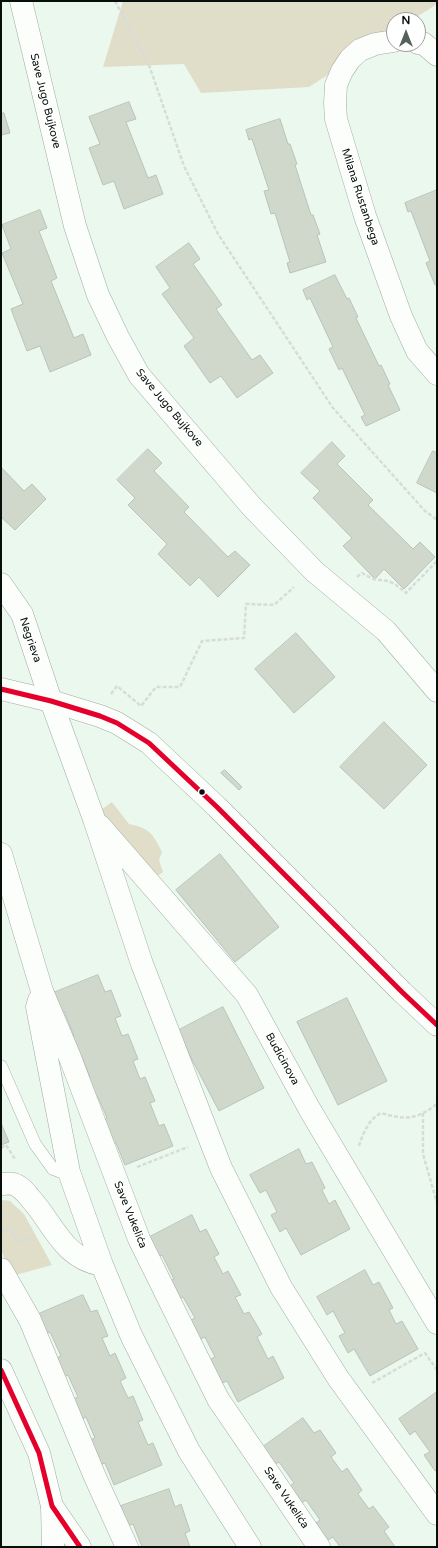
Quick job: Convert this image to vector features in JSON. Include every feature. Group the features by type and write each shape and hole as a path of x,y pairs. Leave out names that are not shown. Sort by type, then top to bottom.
{"street":[{"name":"Save Jugo Bujkove","path":"21,1 75,226 98,295 118,337 139,375 252,507 315,572 386,631 437,691"},
{"name":"Milana Rustanbega","path":"386,42 375,44 360,50 350,59 342,71 336,85 336,120 365,216 401,316 417,351 437,374"},
{"path":"426,46 437,55"},
{"name":"Negrieva","path":"1,584 22,614 51,701 94,819 142,964 221,1168 285,1294 338,1378 437,1514"},
{"path":"1,689 51,701 117,723 149,743 217,807 437,1025"},
{"name":"Budicinova","path":"94,819 247,995 310,1110 437,1323"},
{"name":"Save Vukelića","path":"1,854 42,991 69,1055 139,1239 215,1392 319,1547"},
{"path":"42,991 37,1007 69,1172 102,1265 131,1335 189,1451 250,1547"},
{"path":"1,1184 14,1184 22,1189 42,1211 58,1237 76,1255 89,1263 102,1265"},
{"path":"1,1269 30,1320 95,1477 127,1547"},
{"path":"1,1370 39,1453 52,1506 53,1547"},
{"path":"52,1506 80,1547"}],"lane":[{"path":"1,1066 35,1144 53,1169 61,1172 69,1172"}],"path":[{"path":"115,1 149,65 184,166 218,234 333,408 425,511 437,520"},
{"path":"360,575 362,573 374,579 388,581 406,592 437,561"},
{"path":"112,694 116,686 141,706 156,687 180,687 202,641 244,638 246,604 274,605 294,587"},
{"path":"357,1149 364,1132 374,1116 381,1113 396,1117 413,1118 437,1104"},
{"path":"423,1113 423,1154 437,1203"},
{"path":"132,1169 192,1145"},
{"path":"1,1148 6,1146"},
{"path":"376,1388 372,1382 425,1354 437,1370"}],"shaded area":[{"path":"123,1 437,1 437,4 424,12 386,12 386,37 309,87 201,93 184,64 103,67"},
{"path":"112,802 129,824 146,830 156,840 162,852 159,860 163,872 152,880 101,810"},
{"path":"1,1201 10,1201 24,1214 52,1265 12,1276 1,1250"}],"building":[{"path":"129,102 136,119 126,122 148,178 156,175 163,194 124,209 114,181 103,185 89,148 100,144 89,117"},
{"path":"4,113 10,133 1,135 1,114"},
{"path":"280,119 288,144 290,144 297,164 295,165 311,215 313,215 320,234 317,235 326,262 290,273 287,263 290,262 275,213 271,214 264,191 269,190 252,139 249,140 246,130"},
{"path":"437,190 437,284 435,285 426,263 430,261 411,211 408,212 405,203"},
{"path":"40,210 47,228 39,231 57,278 51,281 74,338 83,334 91,355 50,372 40,346 27,351 11,309 23,304 2,253 11,249 2,225"},
{"path":"189,243 200,259 193,264 222,305 216,309 252,360 260,355 273,373 237,398 221,376 210,383 184,346 194,338 162,294 170,288 156,267"},
{"path":"335,275 347,299 349,298 358,317 356,318 379,366 381,365 390,384 388,385 400,410 366,426 361,417 365,415 342,368 339,370 329,349 333,347 310,298 307,300 303,290"},
{"path":"332,442 345,456 337,464 373,500 368,505 413,549 420,542 435,557 404,589 384,569 375,579 343,546 352,538 313,498 320,491 301,473"},
{"path":"148,449 162,463 154,471 189,507 184,512 228,557 235,551 250,565 218,597 199,577 190,586 158,554 167,544 128,505 135,498 117,480"},
{"path":"433,451 437,453 437,493 417,483"},
{"path":"1,467 24,491 32,484 46,499 15,530 1,517"},
{"path":"296,633 335,677 294,713 255,669"},
{"path":"384,722 427,765 384,809 340,767"},
{"path":"225,770 242,787 239,790 221,773"},
{"path":"220,854 279,927 235,962 176,890"},
{"path":"98,975 105,992 111,990 121,1016 115,1018 122,1036 128,1034 138,1059 133,1061 140,1079 145,1077 155,1101 150,1103 159,1126 164,1124 173,1146 125,1165 116,1143 108,1146 98,1121 107,1118 98,1097 89,1100 81,1080 90,1077 81,1055 65,1039 74,1036 64,1011 56,1014 48,995"},
{"path":"347,998 387,1081 338,1105 297,1022"},
{"path":"223,1007 264,1088 219,1111 177,1031"},
{"path":"1,1123 9,1142 1,1145"},
{"path":"299,1149 306,1164 312,1162 325,1188 322,1190 329,1204 335,1200 350,1229 301,1255 286,1228 280,1232 271,1215 277,1212 266,1190 260,1193 250,1175"},
{"path":"192,1215 200,1232 206,1229 219,1254 214,1257 223,1274 228,1271 241,1295 235,1297 244,1314 249,1312 262,1334 257,1337 268,1359 273,1356 284,1378 238,1402 227,1381 220,1384 207,1361 215,1357 205,1337 197,1341 187,1322 195,1318 183,1297 176,1301 166,1283 174,1279 162,1255 154,1259 144,1240"},
{"path":"365,1270 373,1285 379,1282 393,1308 389,1310 396,1324 402,1321 418,1349 370,1376 354,1349 348,1353 339,1336 345,1333 333,1311 327,1315 317,1297"},
{"path":"83,1295 91,1312 97,1310 108,1336 102,1338 110,1356 115,1353 126,1378 120,1381 128,1398 133,1396 143,1420 138,1422 148,1445 153,1443 162,1465 114,1485 105,1463 97,1466 87,1441 95,1438 86,1417 78,1421 69,1401 78,1397 68,1375 60,1379 52,1360 61,1356 50,1332 42,1335 34,1316"},
{"path":"437,1392 437,1470 435,1471 424,1455 430,1452 415,1431 410,1435 399,1419"},
{"path":"303,1418 314,1433 320,1430 336,1453 331,1457 342,1472 347,1468 362,1490 358,1494 369,1509 373,1506 389,1527 384,1531 395,1547 340,1547 333,1537 325,1542 313,1525 320,1520 306,1500 299,1505 287,1488 294,1483 279,1462 272,1466 260,1449"},
{"path":"169,1489 175,1507 181,1504 190,1531 185,1533 190,1547 142,1547 133,1524 125,1527 118,1507"}],"transit line":[{"path":"1,689 51,701 100,716 117,723 149,743 217,807 437,1025"},
{"path":"1,1370 39,1453 52,1506 80,1547"}]}
